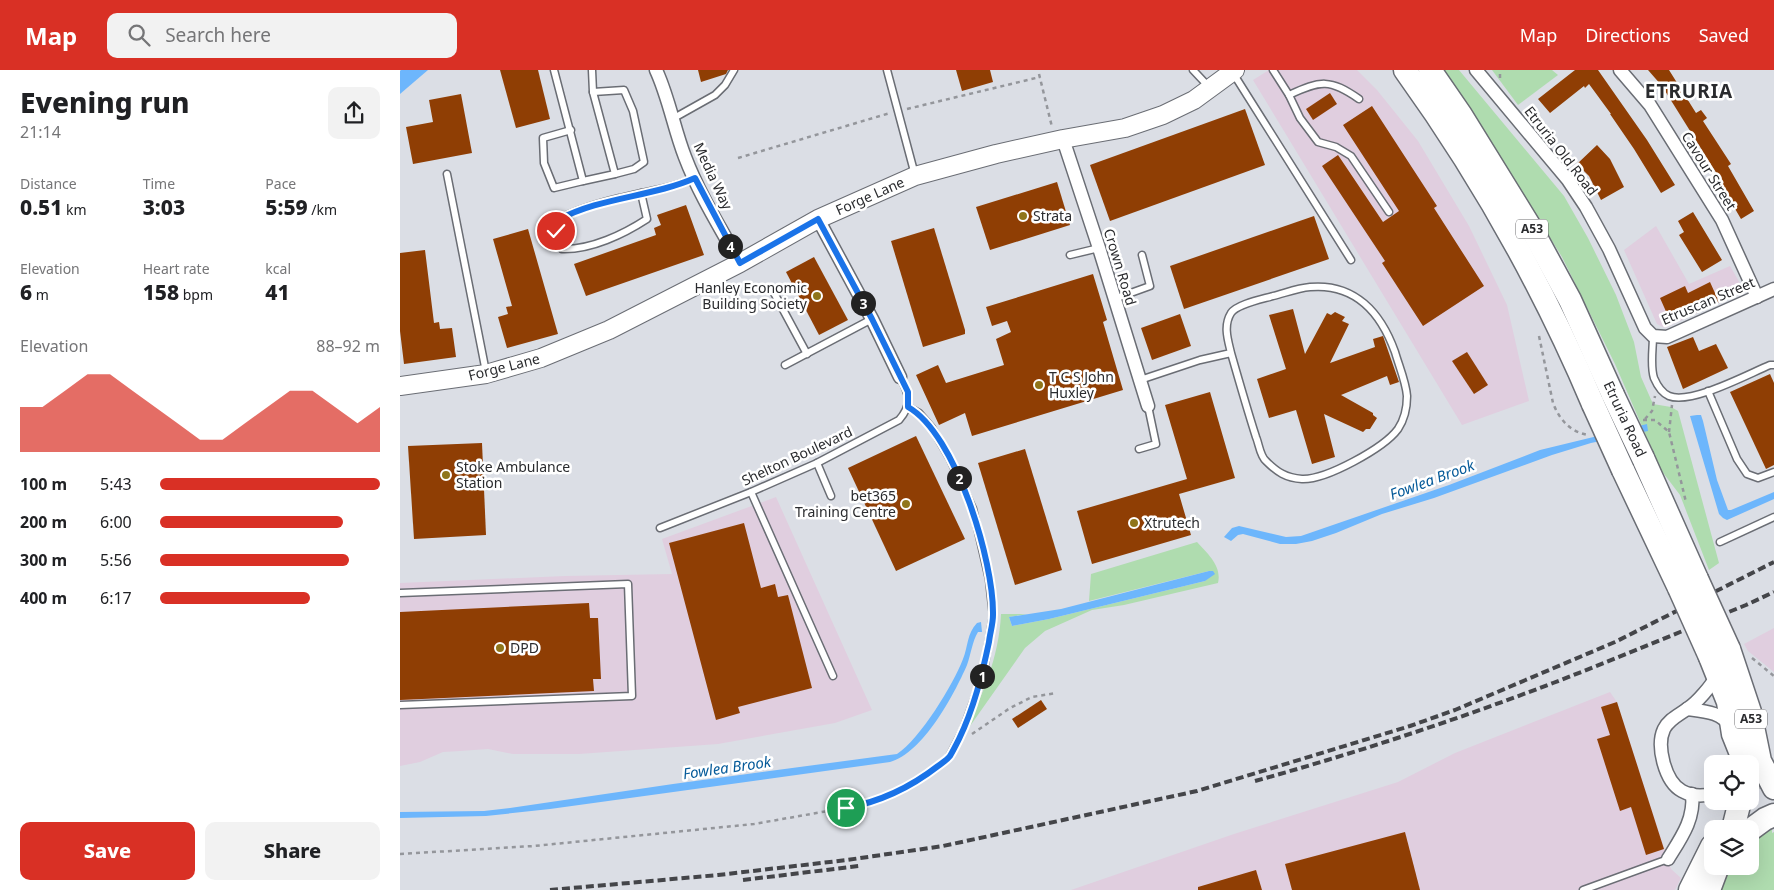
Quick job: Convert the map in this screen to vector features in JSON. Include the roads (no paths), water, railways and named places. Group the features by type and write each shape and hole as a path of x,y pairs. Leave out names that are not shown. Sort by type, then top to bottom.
{"highway":[{"path":"1390,70 1436,114"},
{"name":"Etruria Road","path":"1405,70 1436,114 1510,234 1547,303 1603,399 1643,458 1688,584 1719,660 1750,712 1760,761 1774,788"},
{"name":"Etruria Road","path":"1432,71 1532,230 1570,300 1603,399 1623,470 1688,584"},
{"name":"Etruria Road","path":"1719,660 1728,702 1732,734 1740,755"},
{"path":"1731,755 1732,734"},
{"path":"1759,823 1774,815"},
{"path":"1690,890 1704,862"}],"street":[{"name":"Media Way","path":"656,70 674,118 685,157 740,263"},
{"name":"Etruria Old Road","path":"1476,70 1568,180 1586,207 1609,249 1645,328 1653,336"},
{"name":"Cavour Street","path":"1620,70 1650,105 1722,220 1757,297"},
{"name":"Forge Lane","path":"400,386 486,374 541,358 609,330 740,263 818,219 915,176 996,154 1125,128 1163,115 1194,100 1234,71"},
{"name":"Crown Road","path":"1063,139 1148,406"},
{"path":"818,219 872,319 900,377"},
{"name":"Etruscan Street","path":"1653,336 1667,337 1774,289"},
{"path":"1704,796 1681,790 1670,776 1661,754 1660,743 1665,728 1675,716 1687,710 1712,685 1719,660"},
{"path":"1687,710 1707,712 1719,716 1728,722 1732,734"},
{"path":"1668,859 1684,832 1694,807 1692,794"}],"lane":[{"path":"554,70 583,181"},
{"path":"592,70 593,92 614,174"},
{"path":"674,118 715,95 725,85 734,70"},
{"path":"887,70 915,176"},
{"path":"1193,70 1209,88"},
{"path":"1273,70 1289,95 1300,118 1318,142 1336,147 1350,156 1388,212"},
{"path":"1234,71 1351,260"},
{"path":"1289,95 1313,84 1331,84 1340,86 1359,99"},
{"path":"571,130 542,138 544,163 554,188 634,169 644,162 634,111 624,90 593,92"},
{"path":"447,174 486,374"},
{"path":"641,193 647,219 626,233 576,250 562,249 556,231 558,220 619,198 641,193 679,185 695,178"},
{"path":"1070,255 1099,248"},
{"path":"1114,299 1150,286 1142,255"},
{"path":"1325,286 1352,294 1372,310 1388,332 1407,396 1405,413 1398,428 1385,441 1332,473 1304,479 1280,474 1264,459 1231,353 1226,328 1232,312 1238,308 1252,302 1308,287 1325,286"},
{"path":"773,291 807,354"},
{"path":"785,366 872,319"},
{"path":"1653,336 1654,377 1660,390 1668,396 1685,397 1708,391 1773,364"},
{"path":"1140,380 1200,360 1231,353"},
{"path":"900,377 908,392 908,407 919,413 932,428 950,459 973,509 990,580 993,616 983,675 963,730 949,757"},
{"path":"1708,391 1736,459 1747,474 1758,478 1774,472"},
{"path":"1139,449 1156,444 1148,406"},
{"name":"Shelton Boulevard","path":"660,528 751,492 817,463 899,420 905,414 908,407"},
{"path":"817,463 831,496"},
{"path":"751,492 833,676"},
{"path":"1720,542 1774,517"},
{"path":"400,592 628,584 632,696 400,705"},
{"path":"1583,890 1668,859"}],"water":[{"path":"401,70 428,70 400,94"},
{"path":"1701,415 1717,480 1728,510 1774,492 1774,499 1727,520 1719,514 1690,416"},
{"path":"1647,424 1648,431 1591,443 1552,455 1434,498 1382,514 1312,541 1280,544 1243,534 1238,535 1231,541 1224,537 1232,528 1239,526 1286,537 1301,536 1449,485 1540,450"},
{"path":"1213,571 1215,574 1205,581 1049,619 1012,626 1009,617 1061,609"},
{"path":"981,622 982,632 978,632 976,636 967,665 946,707 914,747 890,762 550,809 486,816 400,818 400,812 484,811 510,808 897,754 916,736 944,697 965,654 971,631 977,623"}],"tunnel":[{"path":"1759,783 1774,780"}],"railway":[{"path":"550,890 718,875 847,860 943,846 1197,791 1410,726 1455,710 1615,642 1774,562"},
{"path":"1255,781 1443,723 1516,697 1626,654 1774,592"},
{"path":"743,880 859,866"}],"place":[{"name":"Strata","path":"1023,216"},
{"name":"Hanley Economic Building Society","path":"817,296"},
{"name":"T C S John Huxley","path":"1039,385"},
{"name":"Stoke Ambulance Station","path":"446,475"},
{"name":"bet365 Training Centre","path":"906,504"},
{"name":"Xtrutech","path":"1134,523"},
{"name":"DPD","path":"500,648"}],"district":[{"name":"ETRURIA","path":"1689,91"}],"water label":[{"name":"Fowlea Brook","path":"1432,480"},
{"name":"Fowlea Brook","path":"727,768"}]}
